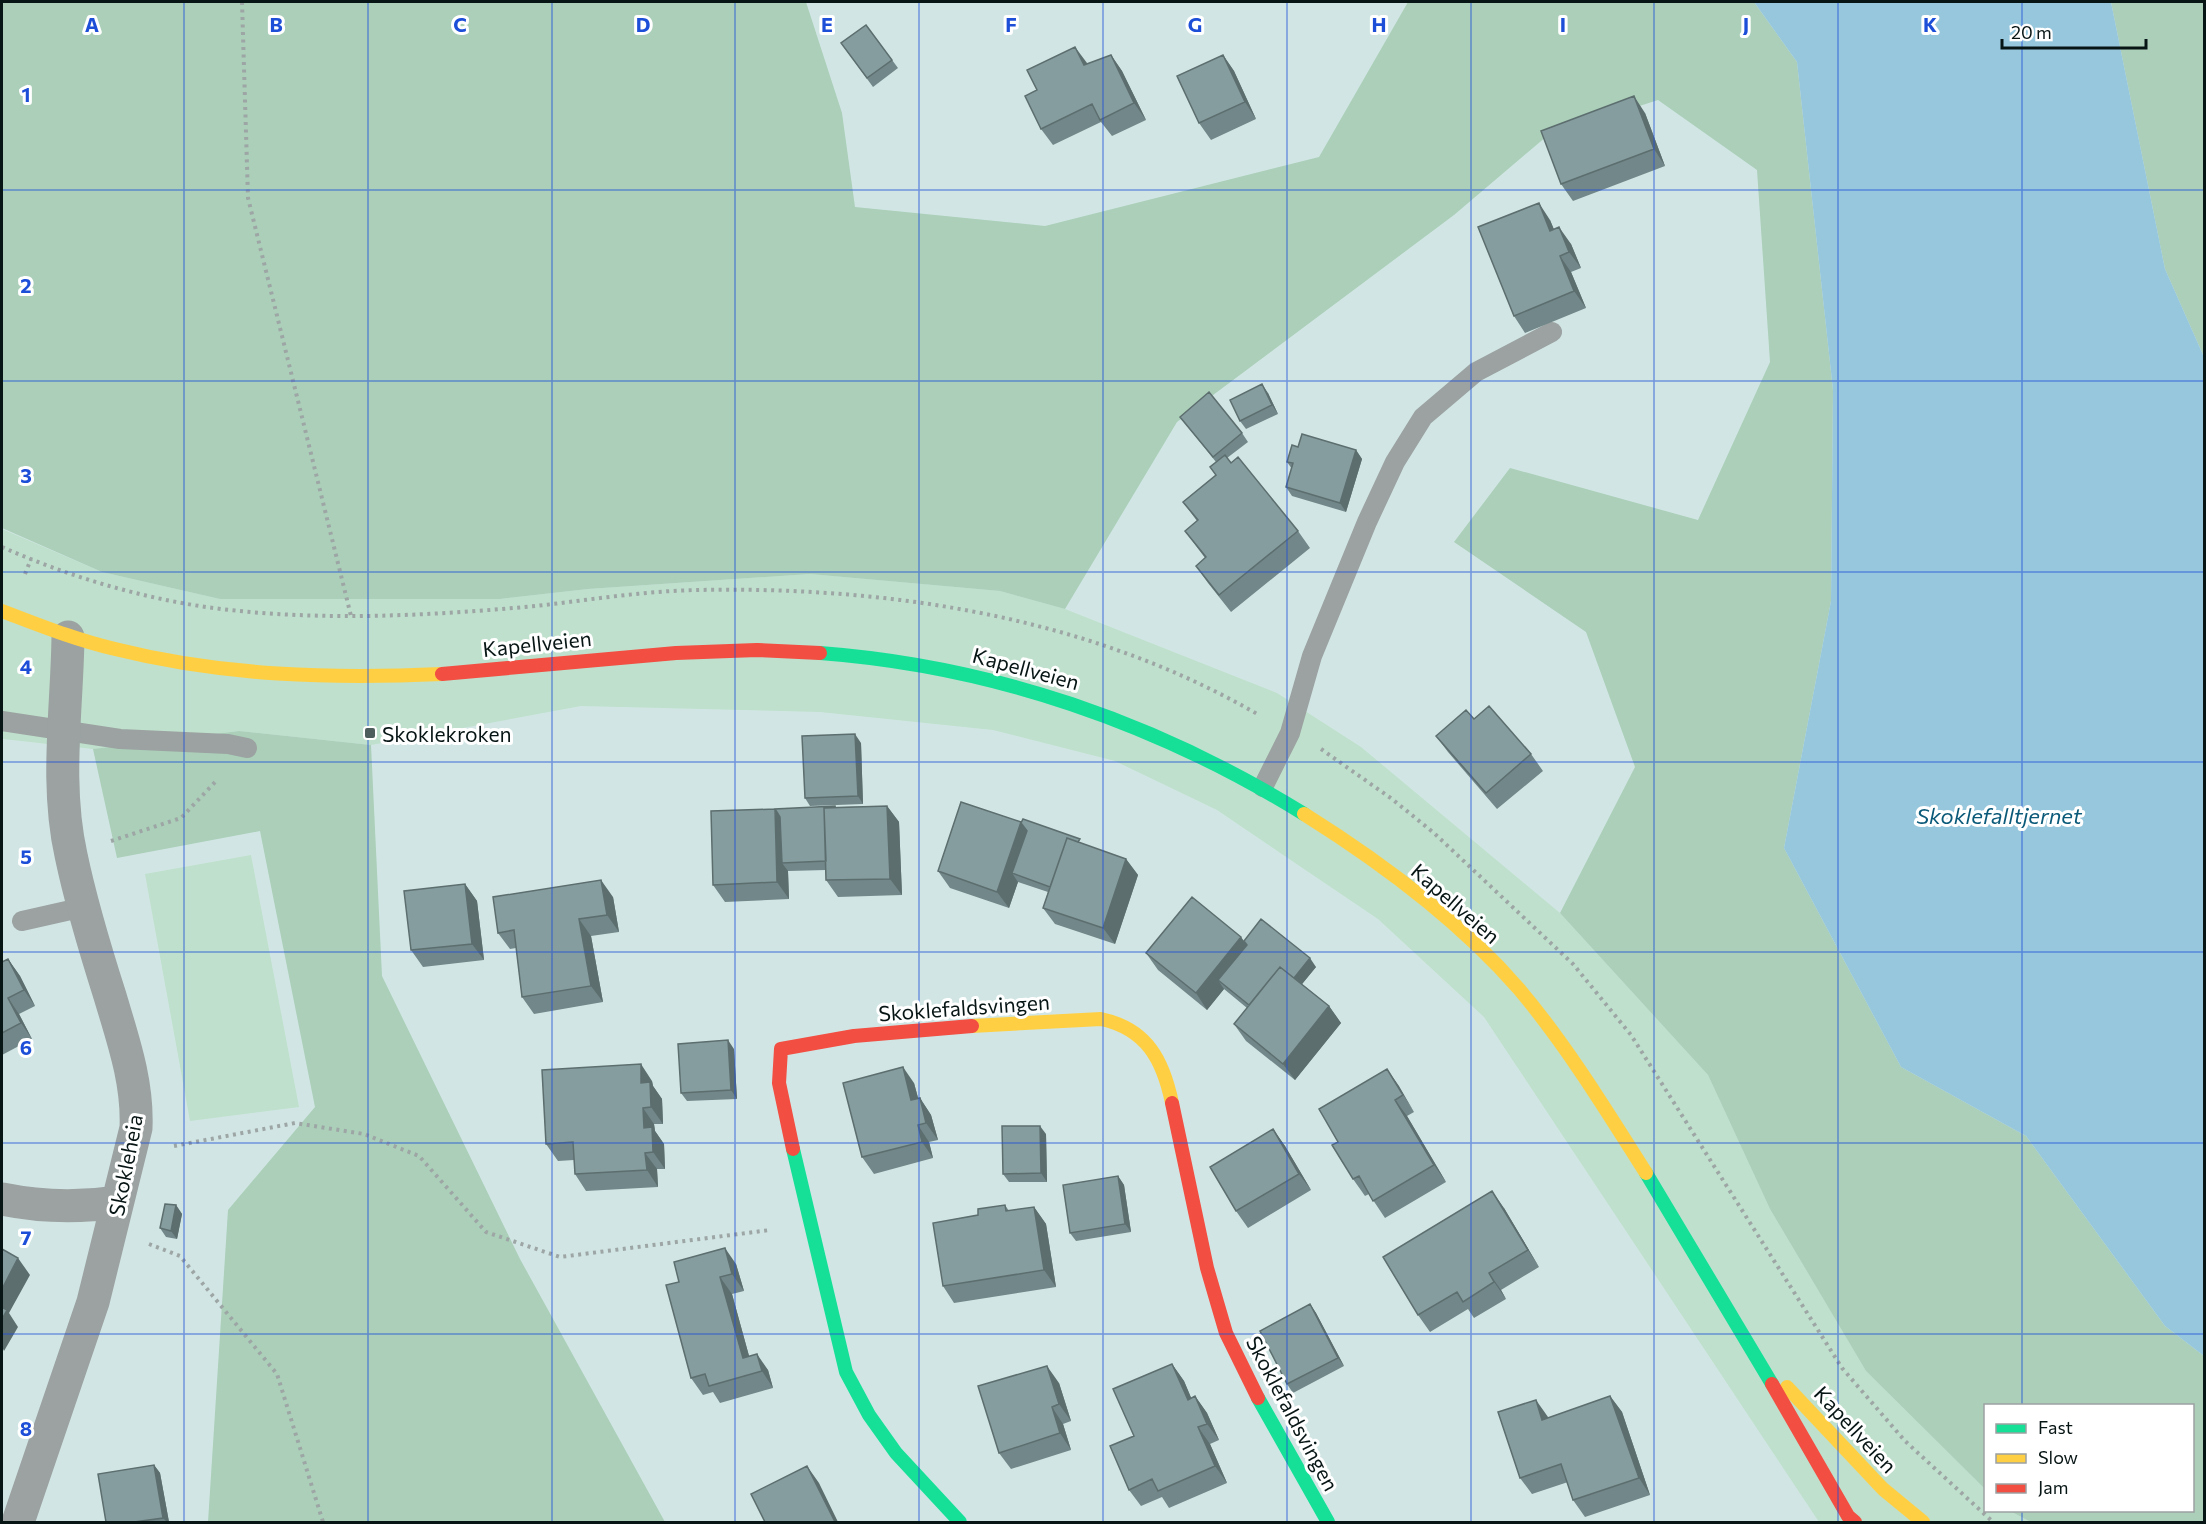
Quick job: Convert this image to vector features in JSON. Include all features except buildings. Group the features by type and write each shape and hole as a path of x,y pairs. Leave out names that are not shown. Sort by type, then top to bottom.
{"main road":[{"name":"Kapellveien","path":"2,611 68,637 163,662 228,672 307,677 455,673 651,654 751,650 835,653 932,666 1012,684 1076,702 1158,734 1263,787 1342,837 1476,944 1533,1006 1635,1153 1761,1360 1848,1516 1855,1522"},
{"name":"Skoklefaldsvingen","path":"960,1522 901,1463 860,1402 846,1372 778,1083 781,1049 817,1041 871,1035 1101,1019 1120,1023 1151,1046 1169,1087 1207,1268 1226,1333 1262,1407 1328,1522"},
{"name":"Kapellveien","path":"1761,1360 1883,1489 1923,1522"}],"street":[{"name":"Skokleheia","path":"18,1522 93,1302 132,1153 137,1100 131,1067 70,854 63,803 63,730 68,637"},
{"path":"2,1199 34,1206 74,1207 115,1216"}],"lane":[{"path":"1263,787 1290,733 1312,656 1368,522 1395,462 1422,417 1476,372 1552,332"},
{"path":"2,721 120,739 228,744 247,748"},
{"path":"22,921 84,907"}],"path":[{"path":"242,2 248,198 351,616"},
{"path":"2,546 84,577 204,607 282,614 351,616 548,604"},
{"path":"70,854 182,818 247,748"},
{"path":"132,1153 295,1123 364,1134 419,1156 486,1232 560,1257 810,1225"},
{"path":"115,1216 180,1256 277,1374 323,1522"}],"green space":[{"path":"2,2 806,2 842,113 855,207 1045,226 1319,157 1408,2 1754,2 1797,62 1833,390 1831,601 1784,848 1901,1067 2026,1136 2165,1326 2204,1356 2204,1522 2031,1522 2012,1512 2194,1512 2194,1404 1984,1404 1984,1488 1866,1371 1770,1209 1708,1075 1560,913 1635,767 1586,632 1454,542 1510,468 1698,520 1770,362 1757,170 1658,100 1547,136 1454,215 1177,422 1065,609 1000,591 810,574 588,589 500,599 220,599 102,572 2,528"},
{"path":"2111,2 2204,2 2204,357 2165,269"},
{"path":"2,529 102,572 220,599 500,599 588,589 810,574 1000,591 1065,609 1277,693 1361,747 1560,913 1708,1075 1770,1209 1866,1371 1984,1488 1984,1512 2012,1512 2031,1522 1819,1522 1484,1017 1378,919 1217,810 1115,761 993,730 820,712 581,706 371,745 239,731 93,749 3,739"},
{"path":"239,731 371,745 382,976 520,1259 665,1522 208,1522 228,1210 315,1107 260,831 117,858 93,749"},
{"path":"251,855 299,1107 190,1121 145,874"}],"water":[{"name":"Skoklefalltjernet","path":"1754,2 2111,2 2165,269 2204,357 2204,1356 2165,1326 2026,1136 1901,1067 1784,848 1831,601 1833,390 1797,62"}],"traffic: fast":[{"path":"820,653 884,660 948,671 1072,704 1132,726 1191,752 1248,781 1304,814"},
{"path":"793,1149 846,1372 869,1415 896,1453 960,1522"},
{"path":"1646,1173 1772,1384"},
{"path":"1258,1398 1328,1522"}],"traffic: slow":[{"path":"2,611 100,645 196,665 278,674 360,676 442,674"},
{"path":"1304,814 1390,872 1445,917 1496,964 1519,989 1553,1033 1586,1079 1646,1173"},
{"path":"972,1026 1101,1019 1117,1024 1130,1030 1141,1039 1158,1060 1172,1103"},
{"path":"1787,1387 1883,1489 1923,1522"}],"traffic: jam":[{"path":"442,674 676,653 757,650 820,653"},
{"path":"793,1149 779,1083 781,1049 854,1036 972,1026"},
{"path":"1172,1103 1207,1268 1226,1333 1258,1398"},
{"path":"1772,1384 1848,1516 1855,1522"}],"place":[{"name":"Skoklekroken","path":"370,733"}]}
